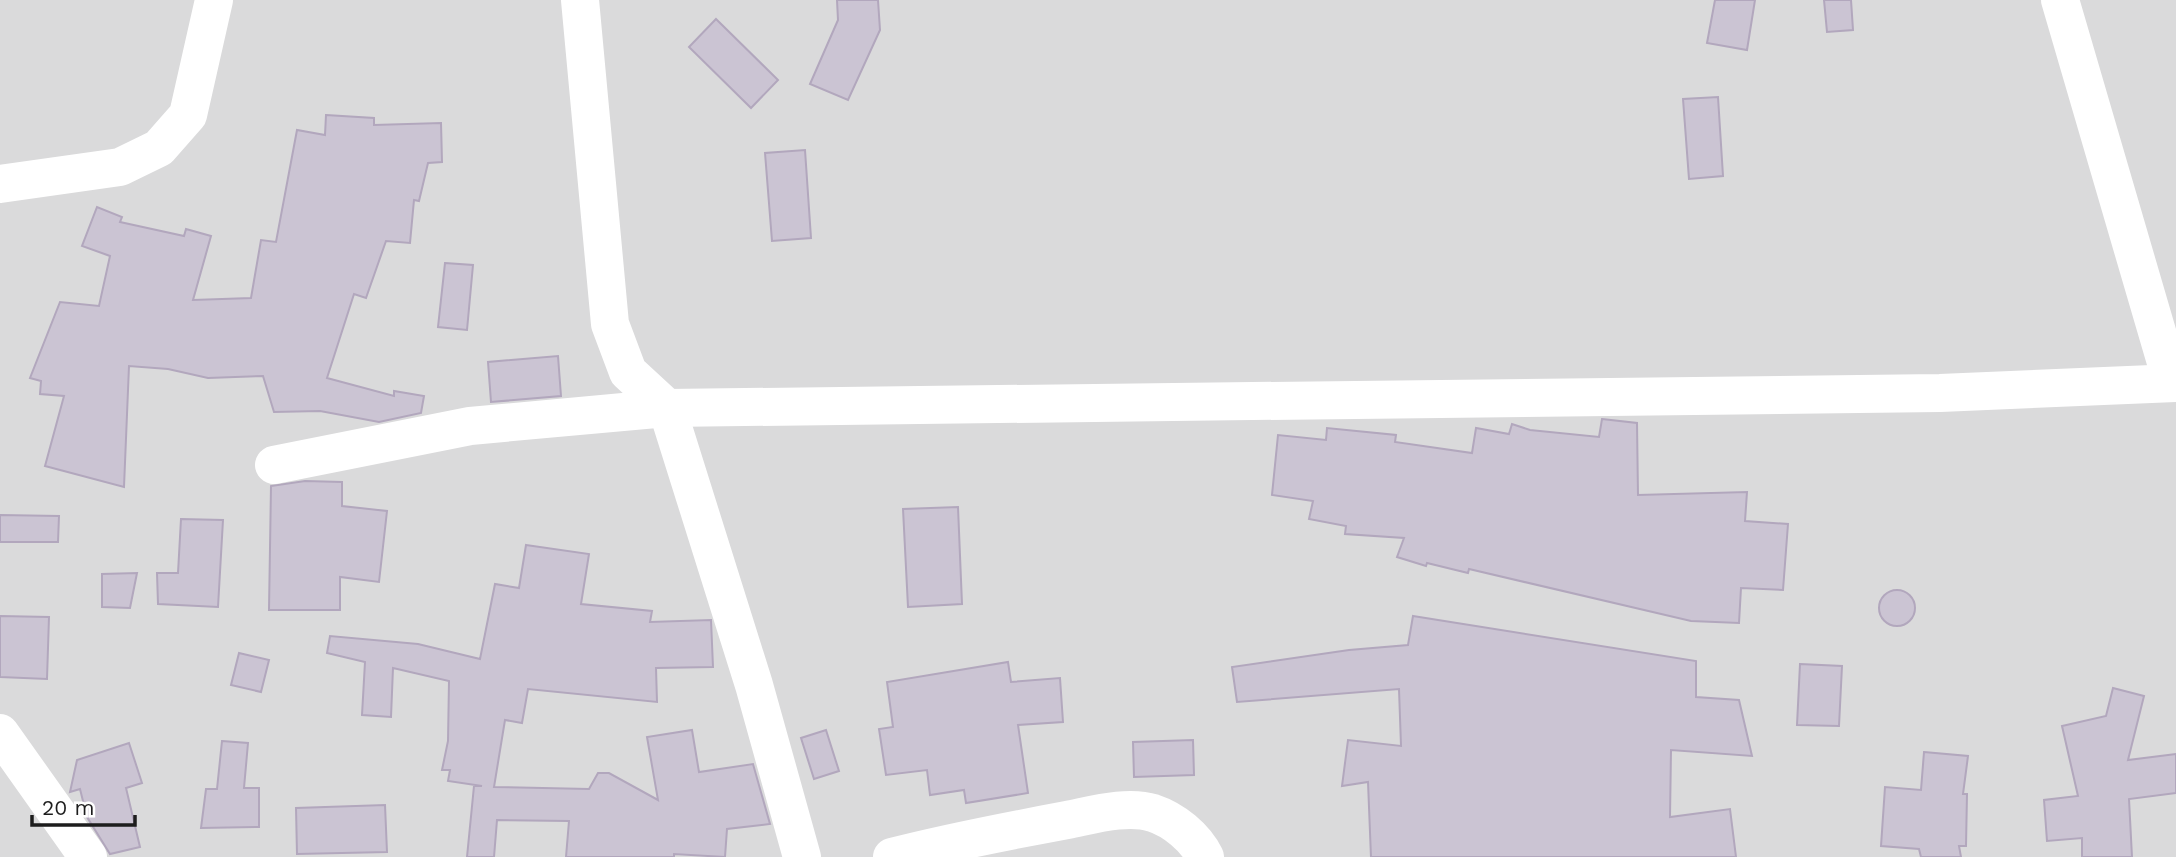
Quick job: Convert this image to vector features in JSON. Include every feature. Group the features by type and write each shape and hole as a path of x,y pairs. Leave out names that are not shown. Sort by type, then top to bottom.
{"street":[{"path":"0,184 120,167 159,148 188,115 214,0"},
{"path":"580,0 610,324 628,372 667,408 754,685 802,857"},
{"path":"274,465 470,426 667,408 1940,393 2174,383 2060,0"},
{"path":"0,733 88,857"},
{"path":"892,857 969,837 1119,811 1151,812 1176,824 1200,848 1205,857"}],"shaded area":[{"path":"0,0 2176,0 2176,857 0,857"}],"building":[{"path":"837,0 878,0 880,30 848,100 810,84 838,20"},
{"path":"1715,0 1755,0 1747,50 1707,43"},
{"path":"1824,0 1851,0 1853,30 1827,32"},
{"path":"716,19 778,80 751,108 689,47"},
{"path":"1718,97 1723,176 1689,179 1683,99"},
{"path":"326,115 374,118 374,125 441,123 442,162 428,163 419,201 414,200 410,243 386,241 366,298 354,294 327,378 394,396 394,391 424,396 421,413 379,422 320,411 274,412 263,376 208,378 168,369 129,366 124,487 45,466 64,396 40,394 41,381 30,378 60,302 99,306 110,256 82,246 97,207 122,217 120,222 184,236 186,229 211,236 193,300 251,298 261,240 276,242 297,130 325,135"},
{"path":"805,150 811,238 772,241 765,153"},
{"path":"445,263 473,265 467,330 438,327"},
{"path":"558,356 561,396 491,402 488,362"},
{"path":"1602,419 1637,423 1638,495 1747,492 1745,521 1788,524 1783,590 1741,588 1739,623 1691,621 1469,569 1468,573 1427,563 1426,566 1397,557 1404,538 1345,534 1346,526 1309,519 1313,501 1272,495 1278,435 1326,440 1327,428 1396,435 1395,442 1472,453 1476,428 1509,434 1512,424 1530,430 1599,437"},
{"path":"305,481 342,482 342,506 387,511 379,582 340,577 340,610 269,610 271,486"},
{"path":"958,507 962,604 908,607 903,509"},
{"path":"0,515 59,516 58,542 0,542"},
{"path":"181,519 223,520 218,607 158,604 157,573 178,573"},
{"path":"526,545 589,554 581,604 652,611 650,622 711,620 713,667 656,668 657,702 528,689 522,723 505,720 494,787 589,789 598,773 609,773 658,800 647,737 692,730 699,772 753,764 770,824 727,829 725,857 674,854 674,857 566,857 569,821 497,820 494,857 467,857 474,786 482,786 448,781 450,770 442,770 448,741 449,681 393,668 391,717 362,715 365,662 327,653 330,636 418,644 480,659 495,584 519,588"},
{"path":"137,573 130,608 102,607 102,574"},
{"path":"1897,590 1910,595 1915,608 1910,621 1897,626 1884,621 1879,608 1884,595"},
{"path":"0,616 49,617 47,679 0,677"},
{"path":"1413,616 1696,661 1696,697 1739,700 1752,756 1671,750 1670,817 1730,809 1736,857 1371,857 1368,782 1342,786 1348,740 1401,746 1399,689 1237,702 1232,667 1349,650 1408,645"},
{"path":"239,653 269,660 261,692 231,685"},
{"path":"1008,662 1011,682 1060,678 1063,722 1018,725 1028,793 966,803 964,790 930,795 927,770 886,775 879,729 893,727 887,682"},
{"path":"1800,664 1842,666 1839,726 1797,725"},
{"path":"2113,688 2144,696 2128,760 2176,754 2176,793 2129,799 2132,857 2082,857 2082,838 2047,841 2044,800 2078,796 2062,726 2106,716"},
{"path":"826,730 839,771 814,779 801,738"},
{"path":"1193,740 1194,775 1134,777 1133,742"},
{"path":"222,741 248,743 244,788 259,788 259,827 201,828 206,789 217,789"},
{"path":"129,743 142,783 126,788 140,847 110,854 87,817 80,789 70,792 77,760"},
{"path":"1924,752 1968,756 1963,794 1967,794 1966,846 1959,846 1961,857 1921,857 1919,849 1881,846 1885,787 1921,790"},
{"path":"385,805 387,852 297,854 296,808"}]}
